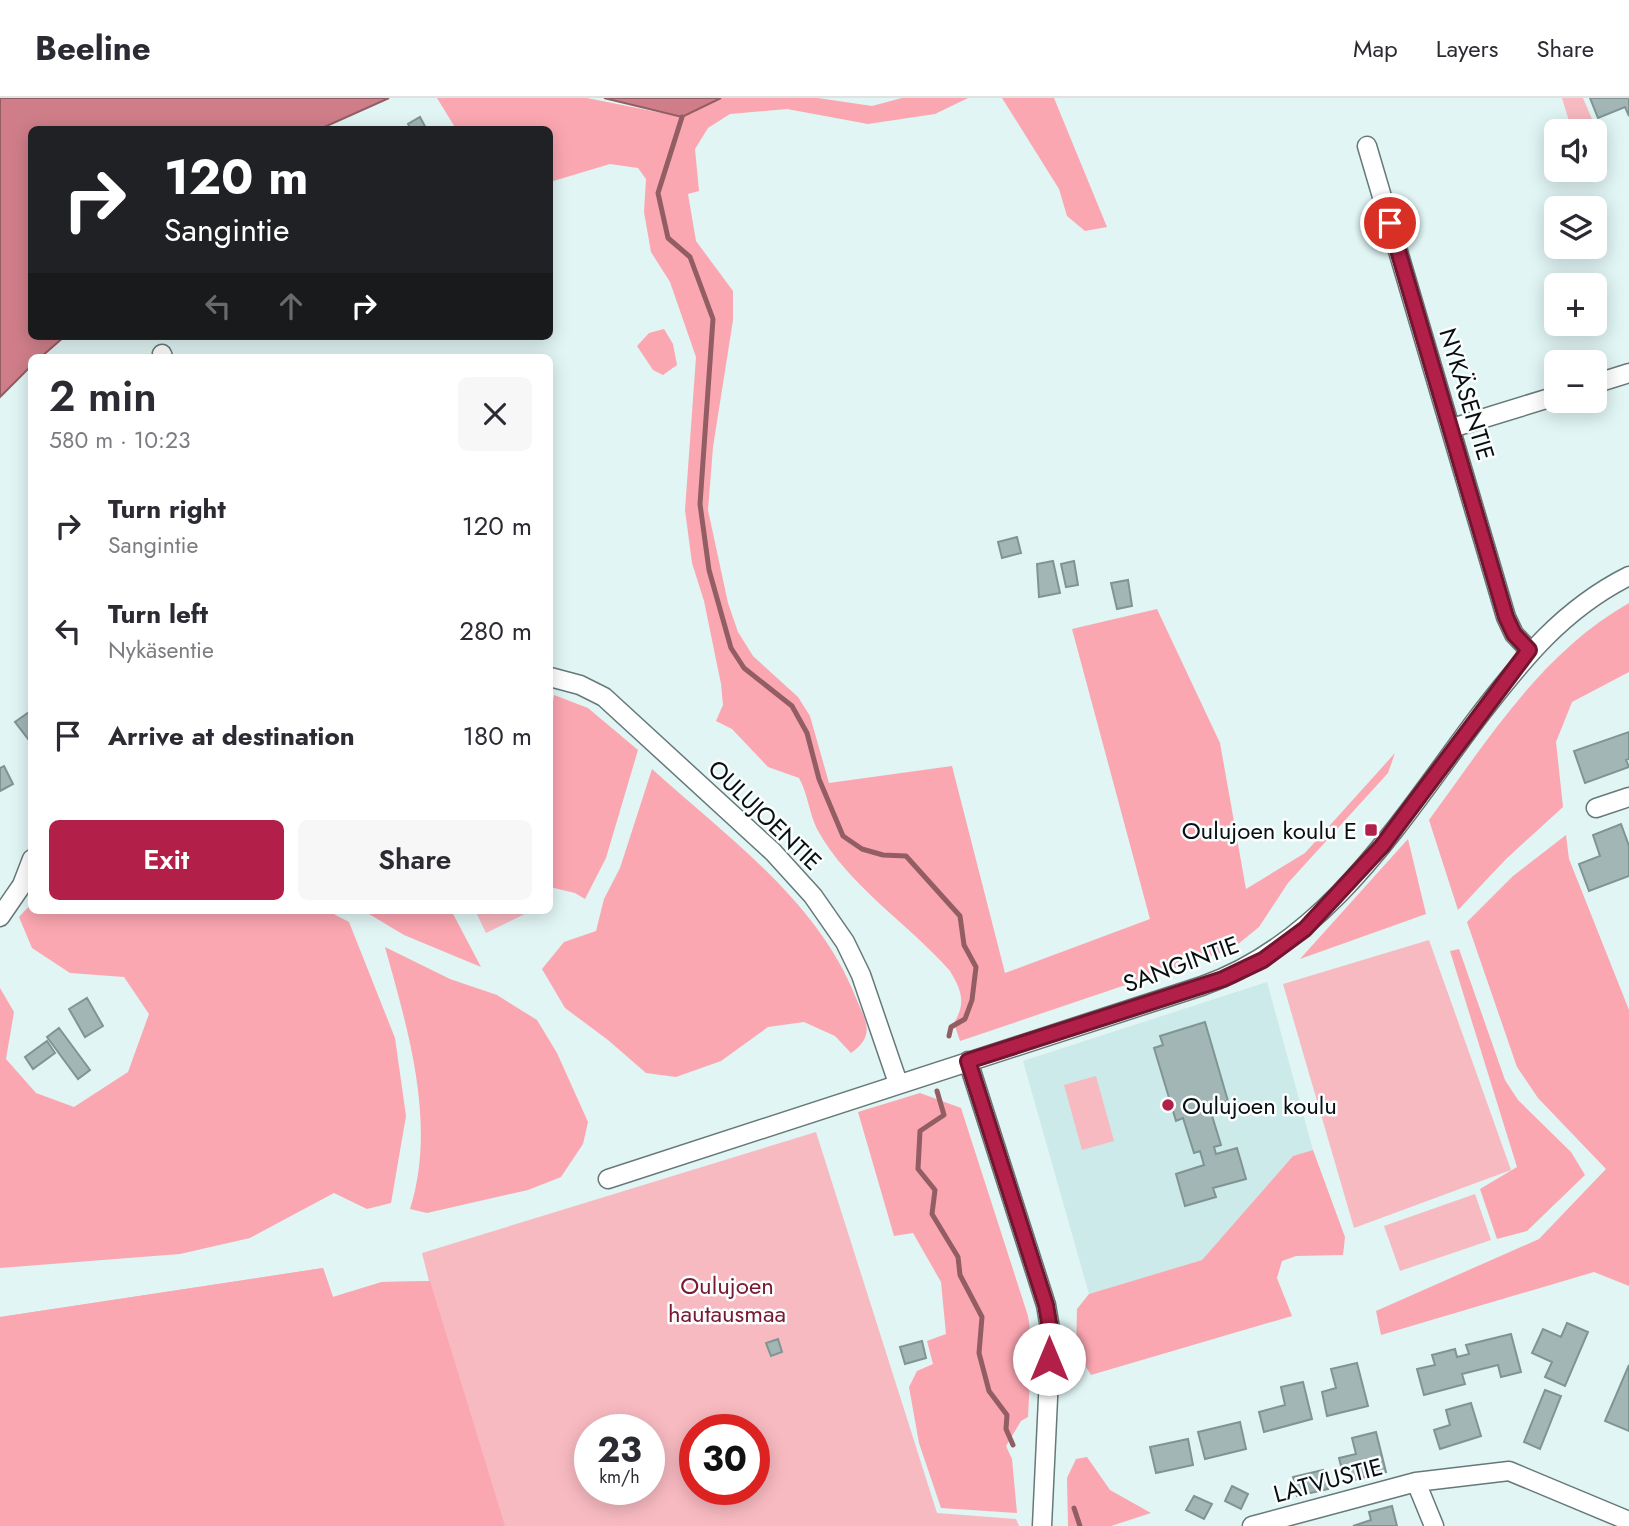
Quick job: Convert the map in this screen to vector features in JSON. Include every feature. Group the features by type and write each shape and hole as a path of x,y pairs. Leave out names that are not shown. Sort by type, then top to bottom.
{"street":[{"name":"NYKÄSENTIE","path":"1367,146 1506,617 1514,634 1529,650"},
{"path":"1607,380 1629,373"},
{"path":"1452,428 1544,400"},
{"name":"SANGINTIE","path":"608,1179 1223,979 1263,960 1305,929 1382,846 1529,650 1567,617 1629,576"},
{"name":"OULUJOENTIE","path":"553,678 580,685 604,698 773,852 813,896 845,942 861,975 898,1083"},
{"path":"1596,808 1629,797"},
{"path":"0,917 22,885 28,869"},
{"path":"968,1061 1048,1315 1051,1334 1042,1526"},
{"name":"LATVUSTIE","path":"1252,1526 1416,1482 1509,1471 1629,1521"},
{"path":"1416,1482 1434,1526"}],"shaded area":[{"path":"0,98 389,98 327,126 28,126 28,340 60,340 44,354 28,354 28,369 0,397"},
{"path":"437,98 587,98 682,117 721,98 818,98 872,106 902,98 968,98 935,114 868,124 787,109 730,114 708,128 695,149 699,191 688,194 696,241 733,291 733,320 713,447 708,510 728,603 738,632 753,656 798,697 810,716 829,783 952,766 1005,973 1150,919 1072,629 1157,609 1220,743 1246,889 1305,853 1395,753 1388,773 1288,883 1259,927 1232,949 960,1041 954,1023 960,1009 961,997 950,971 862,886 830,849 814,823 799,778 768,767 732,729 716,721 723,705 721,684 704,601 692,563 685,510 696,357 670,282 651,252 644,212 646,179 638,168 610,164 553,181 553,126 454,126"},
{"path":"604,98 721,98 682,117"},
{"path":"1002,98 1054,98 1107,227 1085,231 1067,216 1059,189"},
{"path":"664,329 673,344 677,365 663,375 653,370 637,346 649,333"},
{"path":"1629,603 1629,672 1572,702 1556,742 1563,807 1506,859 1458,910 1429,820 1518,700 1569,647 1598,623"},
{"path":"554,695 588,708 638,750 606,858 585,899 575,893 553,888"},
{"path":"652,769 768,873 819,931 839,963 867,1028 864,1040 851,1053 835,1036 804,1022 768,1027 721,1061 676,1077 646,1073 565,1008 542,969 564,942 596,931 604,899 620,868"},
{"path":"1566,835 1569,859 1629,1010 1629,1286 1594,1272 1381,1335 1376,1311 1539,1239 1606,1169 1538,1098 1517,1067 1467,922 1513,876"},
{"path":"1408,839 1426,914 1300,959"},
{"path":"28,907 28,914 334,914 349,922 395,1038 406,1116 391,1203 367,1209 334,1193 250,1238 180,1254 0,1268 0,988 14,1012 6,1059 36,1093 74,1107 128,1072 149,1014 124,977 70,973 32,948 19,917"},
{"path":"369,914 453,914 481,967 404,935"},
{"path":"385,947 450,979 497,995 537,1020 557,1053 588,1122 583,1144 561,1177 528,1190 427,1213 410,1209 418,1177 420,1111 410,1044"},
{"path":"1459,949 1505,1080 1518,1100 1571,1152 1585,1175 1527,1231 1497,1239 1480,1189 1517,1167 1450,951"},
{"name":"Oulujoen koulu","path":"1267,982 1313,1150 1293,1156 1202,1260 1089,1294 1023,1061"},
{"path":"920,1093 961,1108 1028,1316 1032,1343 1028,1417 1021,1421 1006,1446 1012,1459 1017,1513 941,1508 919,1443 909,1387 917,1371 933,1364 927,1341 946,1334 941,1282 913,1233 894,1236 858,1112"},
{"path":"1313,1150 1345,1237 1343,1255 1296,1256 1282,1261 1277,1278 1292,1316 1091,1375 1076,1351 1077,1309 1089,1294 1202,1260 1293,1156"},
{"path":"323,1268 333,1297 382,1282 430,1281 505,1526 0,1526 0,1317"},
{"path":"1087,1457 1110,1490 1151,1513 1111,1526 1068,1526 1067,1478 1076,1459"}],"green space":[{"path":"1562,98 1583,98 1592,119 1568,119"},
{"path":"477,914 525,914 486,933"},
{"path":"1429,940 1511,1170 1354,1228 1283,984"},
{"path":"1096,1076 1114,1141 1082,1150 1064,1085"},
{"name":"Oulujoen hautausmaa","path":"816,1132 937,1513 1016,1519 1019,1526 25,1526 0,1317 323,1268 333,1297 382,1282 429,1281 422,1253"},
{"path":"1475,1194 1491,1240 1400,1271 1384,1226"}],"building":[{"path":"1590,98 1629,98 1629,116 1625,107 1598,118"},
{"path":"420,117 425,126 409,126 408,124"},
{"path":"1017,537 1021,553 1002,558 998,542"},
{"path":"1053,561 1060,593 1039,597 1037,564"},
{"path":"1074,561 1078,585 1066,587 1061,564"},
{"path":"1128,580 1132,606 1117,609 1111,583"},
{"path":"28,713 28,739 15,722"},
{"path":"1629,732 1629,759 1626,760 1629,767 1585,783 1574,751"},
{"path":"4,766 13,784 0,791 0,768"},
{"path":"1621,824 1629,846 1629,876 1589,891 1579,864 1600,856 1593,835"},
{"path":"87,998 103,1026 85,1037 69,1009"},
{"path":"1205,1022 1228,1101 1209,1106 1221,1145 1214,1147 1216,1154 1237,1148 1246,1179 1213,1188 1216,1197 1185,1206 1176,1174 1204,1165 1200,1151 1194,1153 1183,1118 1176,1121 1154,1048 1163,1045 1160,1036"},
{"path":"59,1028 90,1070 78,1079 47,1037"},
{"path":"47,1041 55,1053 33,1069 25,1057"},
{"path":"1567,1323 1588,1332 1565,1386 1545,1377 1552,1362 1532,1353 1543,1329 1561,1337"},
{"path":"1511,1334 1521,1372 1501,1377 1498,1365 1462,1374 1465,1384 1424,1395 1417,1369 1435,1365 1432,1355 1455,1349 1457,1357 1469,1354 1466,1345"},
{"path":"778,1339 782,1352 771,1356 766,1343"},
{"path":"922,1341 926,1358 905,1364 900,1347"},
{"path":"1357,1363 1368,1406 1327,1416 1322,1392 1336,1388 1331,1369"},
{"path":"1629,1365 1629,1431 1605,1421"},
{"path":"1303,1382 1312,1419 1264,1432 1259,1412 1285,1405 1281,1387"},
{"path":"1545,1390 1561,1396 1540,1449 1524,1442"},
{"path":"1471,1403 1481,1436 1440,1449 1434,1430 1450,1425 1446,1410"},
{"path":"1240,1422 1246,1449 1205,1459 1198,1432"},
{"path":"1376,1432 1386,1472 1345,1482 1339,1458 1356,1454 1352,1438"},
{"path":"1188,1439 1193,1465 1156,1473 1150,1447"},
{"path":"1323,1470 1328,1489 1297,1496 1293,1477"},
{"path":"1232,1486 1248,1494 1241,1509 1225,1501"},
{"path":"1194,1496 1212,1504 1204,1519 1186,1510"},
{"path":"1392,1506 1397,1526 1353,1526 1371,1520 1369,1512"}],"waterway":[{"path":"682,117 658,193 668,238 690,257 713,319 700,504 709,570 731,648 744,668 792,706 807,733 819,779 843,836 862,849 883,855 906,856 960,916 964,945 976,967 972,1000 965,1019 951,1027 949,1036"},
{"path":"937,1091 944,1115 920,1131 918,1169 935,1190 932,1214 958,1257 960,1275 982,1317 979,1353 989,1391 1007,1415 1006,1429 1013,1445"},
{"path":"1074,1508 1080,1526"}],"place":[{"name":"Oulujoen koulu E","path":"1371,830"},
{"name":"Oulujoen koulu","path":"1168,1105"}],"route":[{"path":"1049,1359 1051,1334 1046,1305 1014,1213 968,1061 1223,979 1263,960 1305,929 1382,846 1529,650 1514,634 1506,617 1390,223"}]}
